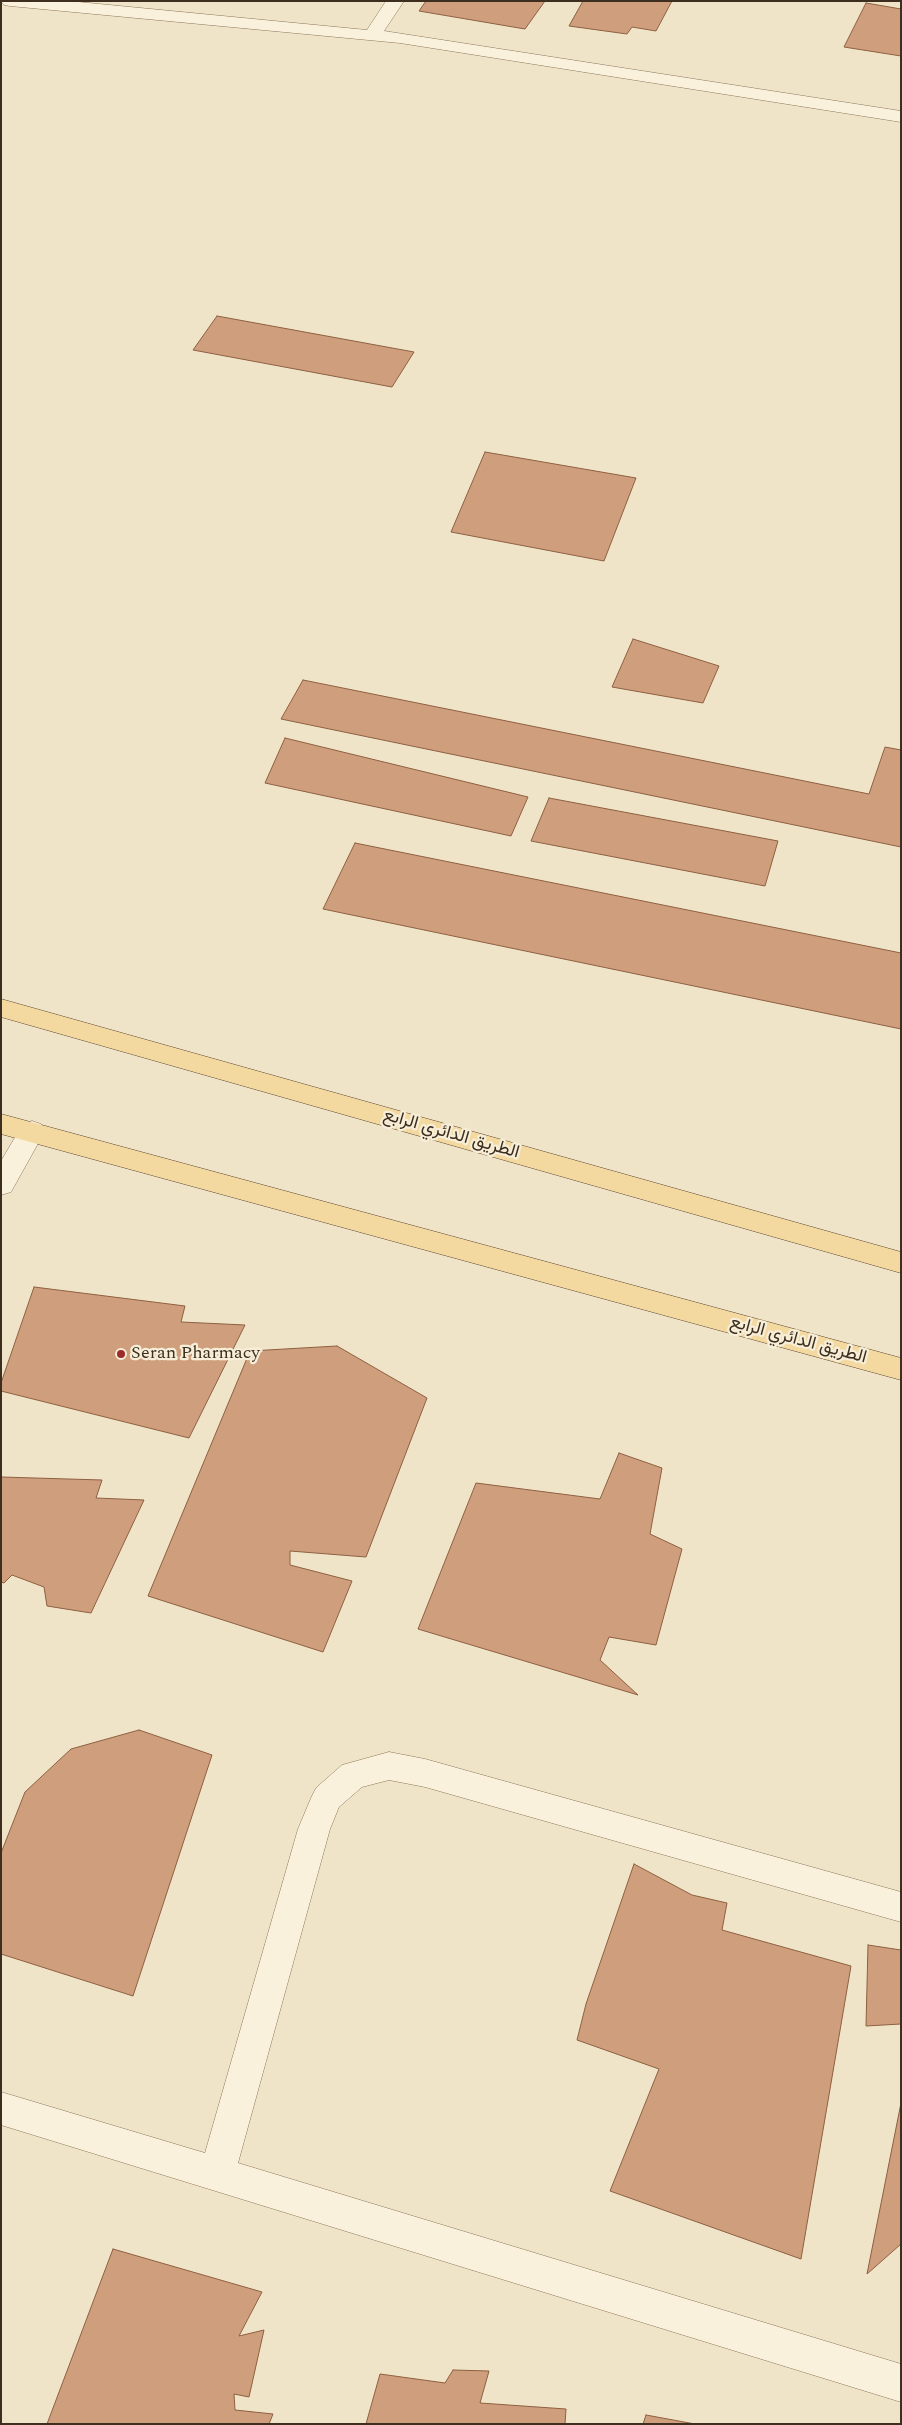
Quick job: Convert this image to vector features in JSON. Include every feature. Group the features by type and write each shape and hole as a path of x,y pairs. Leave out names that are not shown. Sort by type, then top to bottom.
{"main road":[{"name":"الطريق الدائري الرابع","path":"1,1008 901,1263"},
{"name":"الطريق الدائري الرابع","path":"1,1124 901,1370"}],"street":[{"path":"10,1 429,42 901,117"},
{"path":"372,35 395,1"},
{"path":"1,1185 32,1131"},
{"path":"217,2174 314,1830 327,1798 353,1775 389,1766 425,1773 901,1907"},
{"path":"1,2108 901,2383"}],"building":[{"path":"426,1 545,1 525,29 419,11"},
{"path":"583,1 672,1 656,31 632,27 627,34 569,26"},
{"path":"866,3 901,9 901,56 844,47"},
{"path":"217,316 414,352 392,387 193,350"},
{"path":"485,452 636,478 604,561 451,532"},
{"path":"633,639 719,666 703,703 612,687"},
{"path":"303,680 869,794 885,747 901,750 901,847 281,719"},
{"path":"285,738 528,797 511,836 265,783"},
{"path":"549,798 778,841 765,886 531,841"},
{"path":"355,843 901,953 901,1029 323,909"},
{"name":"Seran Pharmacy","path":"34,1287 185,1306 181,1322 245,1325 189,1438 1,1391 1,1383"},
{"path":"337,1346 427,1398 366,1557 290,1551 290,1565 352,1581 323,1652 148,1596 250,1351"},
{"path":"619,1453 662,1468 650,1534 682,1549 656,1645 609,1637 600,1660 638,1695 418,1629 476,1483 600,1499"},
{"path":"1,1477 102,1480 96,1498 144,1500 91,1613 47,1606 44,1587 12,1575 4,1583 1,1582"},
{"path":"139,1730 212,1755 133,1996 1,1954 1,1853 25,1792 71,1749"},
{"path":"634,1864 692,1895 727,1903 722,1930 851,1966 801,2259 610,2191 659,2069 577,2040 586,2004"},
{"path":"868,1945 901,1950 901,2024 866,2026"},
{"path":"901,2103 901,2244 867,2274"},
{"path":"113,2249 262,2292 239,2336 264,2330 249,2397 234,2394 235,2410 273,2414 269,2424 47,2424"},
{"path":"453,2370 489,2371 480,2403 566,2409 565,2424 366,2424 380,2374 445,2383"},
{"path":"646,2415 695,2424 643,2424"}],"place":[{"name":"Seran Pharmacy","path":"121,1354"}]}
